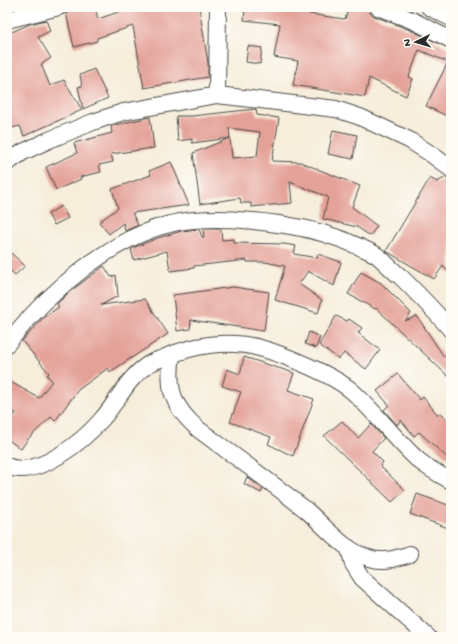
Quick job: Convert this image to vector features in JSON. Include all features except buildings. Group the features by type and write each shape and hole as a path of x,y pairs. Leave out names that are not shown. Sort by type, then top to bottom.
{"street":[{"path":"7,20 59,7"},
{"path":"217,95 218,7"},
{"path":"378,7 414,21 451,40"},
{"path":"429,7 451,18"},
{"path":"7,163 23,152 48,140 101,119 123,112 217,95 336,109 360,117 409,140 451,169"},
{"path":"7,344 26,320 56,292 82,270 111,250 151,230 178,222 214,219 247,220 315,229 346,241 378,256 434,310 451,330"},
{"path":"7,466 18,469 37,466 65,452 102,419 133,376 148,364 172,354 209,344 231,344 259,348 326,376 352,391 420,461 451,481"},
{"path":"172,354 169,373 171,389 184,417 306,510 349,548 369,558 382,560 410,554"},
{"path":"349,548 353,564 362,578 428,637"}]}
